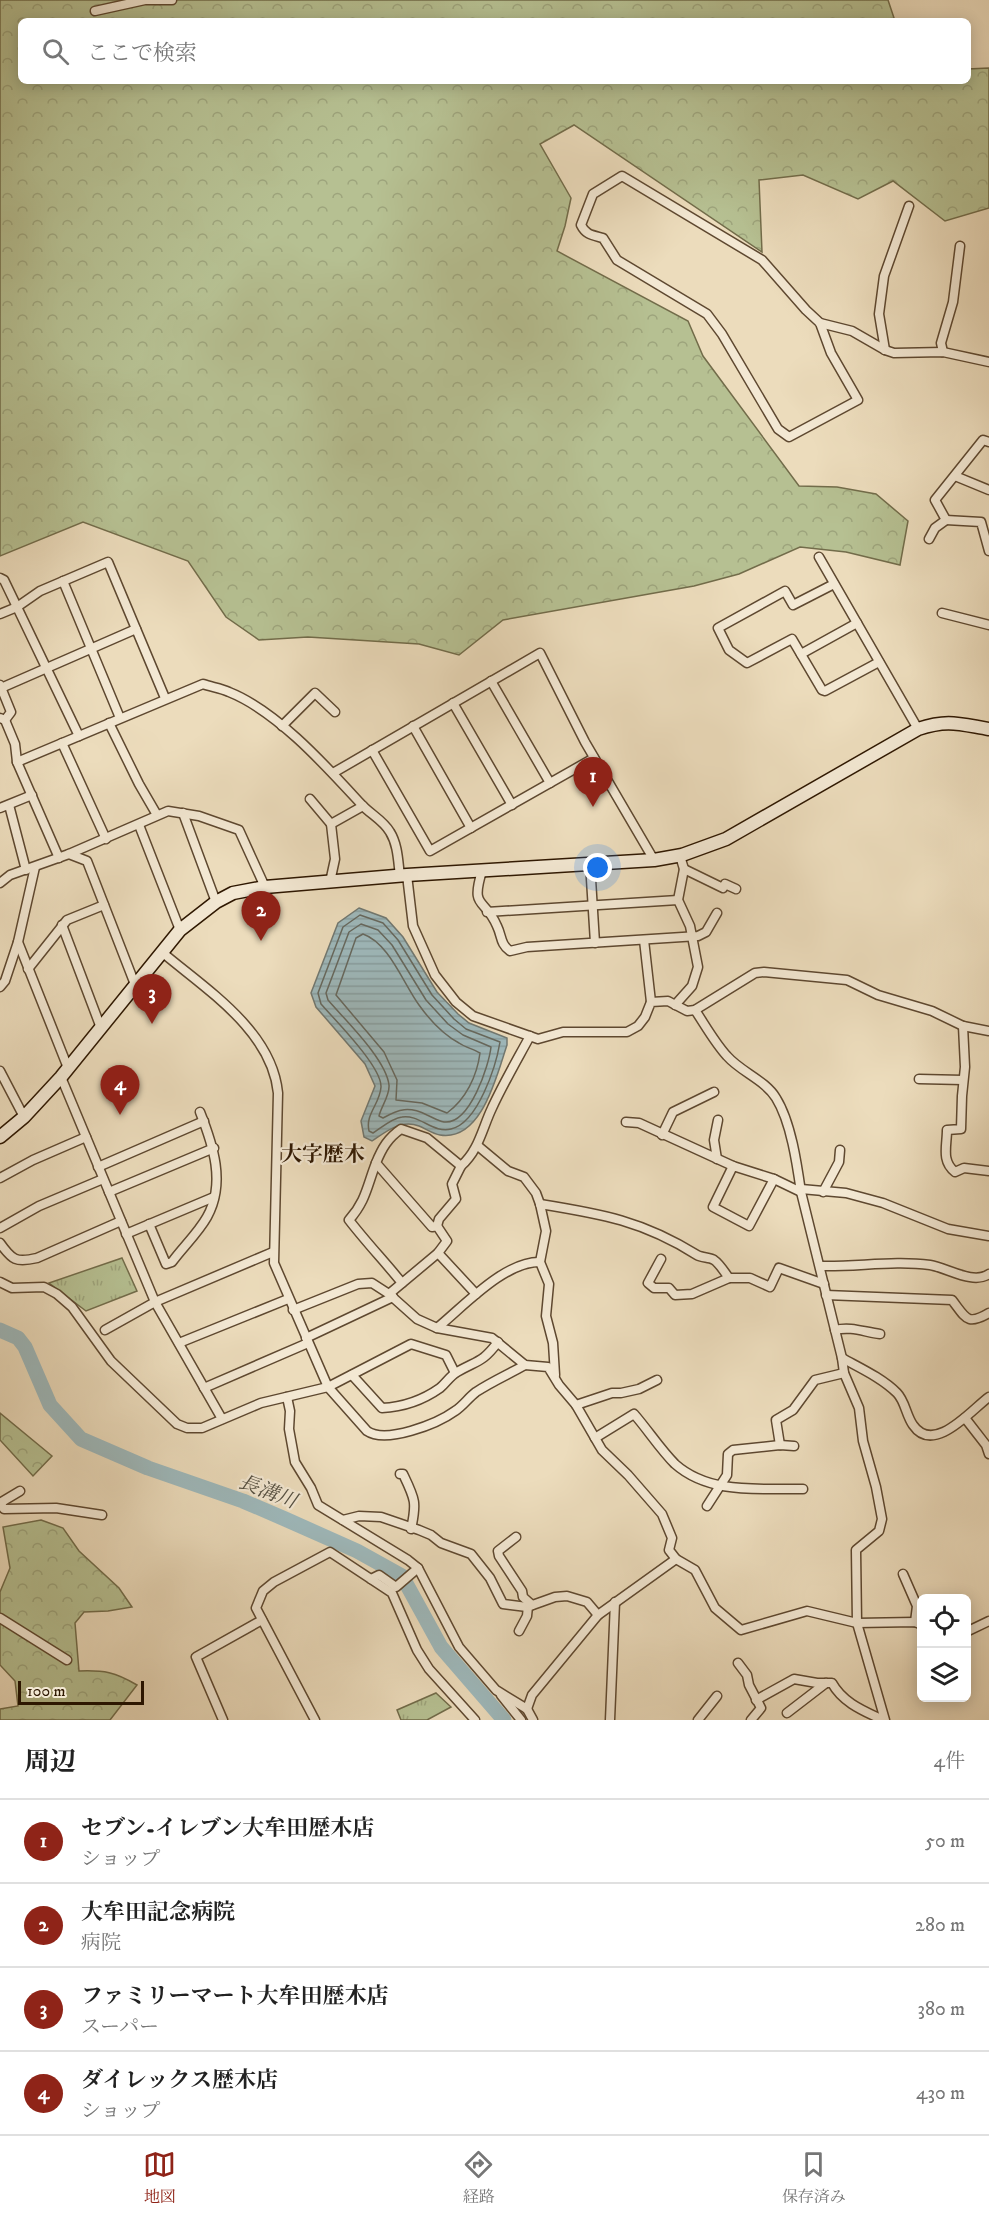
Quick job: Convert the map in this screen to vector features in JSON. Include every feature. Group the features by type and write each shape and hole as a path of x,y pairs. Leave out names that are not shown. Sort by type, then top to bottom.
{"street":[{"path":"95,11 145,0 172,0"},
{"path":"820,323 831,354 858,400 789,437 778,429 722,334 707,314 617,260 603,238 586,234 580,225 593,194 622,176 762,260 820,323 852,331 894,353 943,352 989,362"},
{"path":"885,350 879,314 884,276 909,206"},
{"path":"943,352 941,343 953,302 960,246"},
{"path":"946,520 935,500 983,440 989,442"},
{"path":"955,476 989,490"},
{"path":"929,539 935,528 946,520 981,522 989,551"},
{"path":"819,557 918,729"},
{"path":"0,614 17,607 40,591 108,562 165,698"},
{"path":"0,578 4,580 79,736"},
{"path":"63,581 120,718"},
{"path":"834,584 793,605 785,591 718,628 729,650 747,663 792,639 822,690 825,691 879,662"},
{"path":"942,613 989,625"},
{"path":"801,654 857,623"},
{"path":"59,858 17,762 15,744 3,719 11,712 1,687 136,629"},
{"path":"333,773 540,653 561,698 594,758 654,860"},
{"path":"491,681 550,783"},
{"path":"17,762 202,684 230,692 282,726 333,773 363,807 384,824 392,835 397,851 413,926 441,984 456,1002 473,1016 538,1039 563,1032 627,1032 638,1026 645,1017 651,1002 644,940"},
{"path":"282,726 315,693 334,712"},
{"path":"453,703 512,805"},
{"path":"109,723 138,784 157,815"},
{"path":"0,1137 24,1117 64,1073 180,930 216,902 233,893 264,887 654,860 680,856 726,839 918,729 936,723 953,723 989,729"},
{"path":"413,726 471,828"},
{"path":"62,743 106,839"},
{"path":"372,750 430,851 594,758"},
{"path":"26,870 4,806 32,795"},
{"path":"310,798 331,824 335,859 330,882"},
{"path":"331,824 363,807"},
{"path":"0,883 10,874 59,858 168,812 199,816 239,830 264,887"},
{"path":"183,813 216,902"},
{"path":"139,825 180,930"},
{"path":"69,854 87,861 136,987"},
{"path":"675,1005 692,986 698,967 690,926 678,900 684,869 680,856"},
{"path":"590,863 596,943"},
{"path":"0,987 5,981 18,942 35,867"},
{"path":"684,869 723,888 725,884 736,888"},
{"path":"482,871 476,890 478,900 497,926 500,940 510,951 527,947 692,937 706,932 717,913"},
{"path":"487,912 678,900"},
{"path":"28,969 67,920 104,905"},
{"path":"62,925 101,1028"},
{"path":"18,942 86,1137 155,1302 222,1419"},
{"path":"162,953 250,1030 277,1076 274,1263 328,1387 367,1431 373,1435 383,1436 414,1430 456,1411 476,1392 525,1365 548,1367 576,1405 602,1450 662,1514 672,1538 669,1550 676,1559 695,1569 715,1608 741,1630 807,1611 857,1623 917,1623"},
{"path":"651,1002 668,1001 687,1011 695,1010 755,973 764,972 847,980 878,995 932,1011 963,1026 989,1031"},
{"path":"695,1010 727,1057 772,1092 778,1100 799,1172 801,1190 821,1266 844,1373 859,1408 863,1441 876,1486 882,1520 879,1531 856,1550 857,1623 884,1720 866,1716 838,1694 832,1683 794,1679 756,1700"},
{"path":"963,1026 965,1067 961,1128 946,1130 946,1162 955,1172 964,1168 989,1171"},
{"path":"437,1227 439,1219 456,1199 452,1184 462,1166 478,1146 492,1108 530,1036"},
{"path":"0,1071 24,1117"},
{"path":"919,1078 963,1080"},
{"path":"662,1135 673,1112 714,1092"},
{"path":"149,1224 166,1264 172,1262 208,1216 217,1175 214,1148 200,1112"},
{"path":"717,1159 714,1140 718,1120"},
{"path":"98,1167 204,1122"},
{"path":"626,1122 639,1123 733,1166 801,1190 846,1193 883,1203 948,1229 989,1236"},
{"path":"402,1283 349,1220 366,1195 376,1163 390,1137 401,1129 427,1138 462,1166"},
{"path":"0,1178 33,1160 86,1137"},
{"path":"478,1146 508,1171 524,1177 536,1193 540,1204 546,1231 540,1262 549,1284 546,1316 553,1343 555,1377"},
{"path":"109,1192 214,1148"},
{"path":"823,1192 839,1162 840,1150"},
{"path":"204,1388 307,1340 391,1296 402,1283 438,1253 447,1241 437,1227 432,1227 376,1163"},
{"path":"733,1166 713,1207 749,1226 774,1179"},
{"path":"0,1228 39,1206 103,1179"},
{"path":"126,1234 214,1197"},
{"path":"540,1204 607,1215 639,1225 672,1239 701,1257 714,1259 729,1278"},
{"path":"0,1243 10,1257 23,1262 121,1221"},
{"path":"105,1330 155,1302 273,1252"},
{"path":"438,1253 476,1294"},
{"path":"661,1259 648,1283 654,1288 669,1288 675,1295 692,1294 729,1278 750,1278 770,1287 779,1268 824,1284"},
{"path":"437,1328 505,1272 531,1261 540,1262"},
{"path":"821,1266 930,1265 974,1278 989,1274"},
{"path":"0,1282 12,1288 44,1287 57,1294 72,1307 111,1360 177,1424 187,1428 202,1428 261,1403 328,1387 411,1344 446,1355 454,1373"},
{"path":"293,1310 358,1284 372,1283 417,1319 437,1328 492,1338 525,1365"},
{"path":"826,1295 952,1300 971,1321 989,1313"},
{"path":"179,1343 288,1299"},
{"path":"835,1330 849,1327 861,1332 880,1334"},
{"path":"352,1375 382,1408 396,1407 416,1401 440,1388 454,1373 485,1359 498,1342"},
{"path":"842,1358 898,1394 912,1424 918,1431 939,1434 953,1428 989,1397"},
{"path":"780,1445 776,1420 793,1410 815,1380 844,1373"},
{"path":"576,1405 612,1393 639,1389 657,1380"},
{"path":"287,1396 290,1411 289,1429 295,1462 311,1488 318,1505 408,1560 459,1647 521,1720"},
{"path":"595,1438 634,1414 676,1464 689,1475 719,1486 803,1489"},
{"path":"965,1418 986,1445 989,1454"},
{"path":"706,1506 727,1474 728,1454 733,1450 780,1445 794,1446"},
{"path":"399,1474 404,1474 416,1507 411,1528"},
{"path":"20,1491 0,1503 4,1509 56,1508 102,1515"},
{"path":"343,1520 370,1515 381,1517 431,1535 441,1544 471,1554 490,1578 503,1604 530,1606 555,1597 567,1596 587,1602 597,1615"},
{"path":"516,1537 501,1547 498,1551 499,1556 530,1606"},
{"path":"315,1720 256,1608 263,1591 274,1582 330,1552 392,1593 417,1650 429,1669 476,1720"},
{"path":"527,1708 532,1695 597,1615 676,1559"},
{"path":"371,1579 379,1575 396,1587 415,1570"},
{"path":"903,1574 917,1606"},
{"path":"610,1720 615,1602"},
{"path":"519,1631 530,1606"},
{"path":"0,1618 67,1660"},
{"path":"223,1720 196,1657 262,1620"},
{"path":"971,1630 987,1625"},
{"path":"738,1663 747,1675 749,1685 761,1708 751,1720"},
{"path":"787,1713 826,1683"},
{"path":"496,1689 527,1708 533,1720"},
{"path":"698,1720 717,1696"}],"green space":[{"path":"0,0 888,0 894,18 18,18 18,84 971,84 971,69 989,68 989,208 945,221 893,181 858,199 803,175 759,180 762,252 574,125 540,144 571,198 557,251 688,321 703,356 799,486 837,487 876,494 908,521 900,565 846,552 800,547 739,574 694,586 503,620 459,655 419,644 308,637 259,640 226,617 188,561 83,522 0,556"},
{"path":"122,1258 137,1291 86,1311 49,1283"},
{"path":"0,1413 52,1456 33,1476 0,1440"},
{"path":"41,1520 63,1528 79,1551 119,1588 132,1607 84,1612 75,1623 79,1671 109,1673 137,1685 110,1720 0,1720 0,1709 18,1706 15,1681 0,1665 0,1592 10,1568 3,1527"},
{"path":"436,1693 451,1707 427,1720 401,1720 397,1710"}],"water":[{"path":"359,908 386,918 403,937 437,992 458,1014 469,1023 507,1038 507,1045 486,1104 467,1128 455,1134 440,1135 419,1126 406,1124 394,1127 372,1141 364,1137 361,1121 375,1086 365,1064 316,1007 311,993 338,923"}],"waterway":[{"name":"長溝川","path":"0,1330 18,1338 25,1347 50,1405 81,1439 148,1468 243,1501 357,1551 402,1576 441,1647 504,1720"}],"place":[{"name":"セブン-イレブン大牟田歴木店","path":"593,807"},
{"name":"大牟田記念病院","path":"261,941"},
{"name":"ファミリーマート大牟田歴木店","path":"152,1024"},
{"name":"ダイレックス歴木店","path":"120,1115"}],"district":[{"name":"大字歴木","path":"323,1154"}]}
